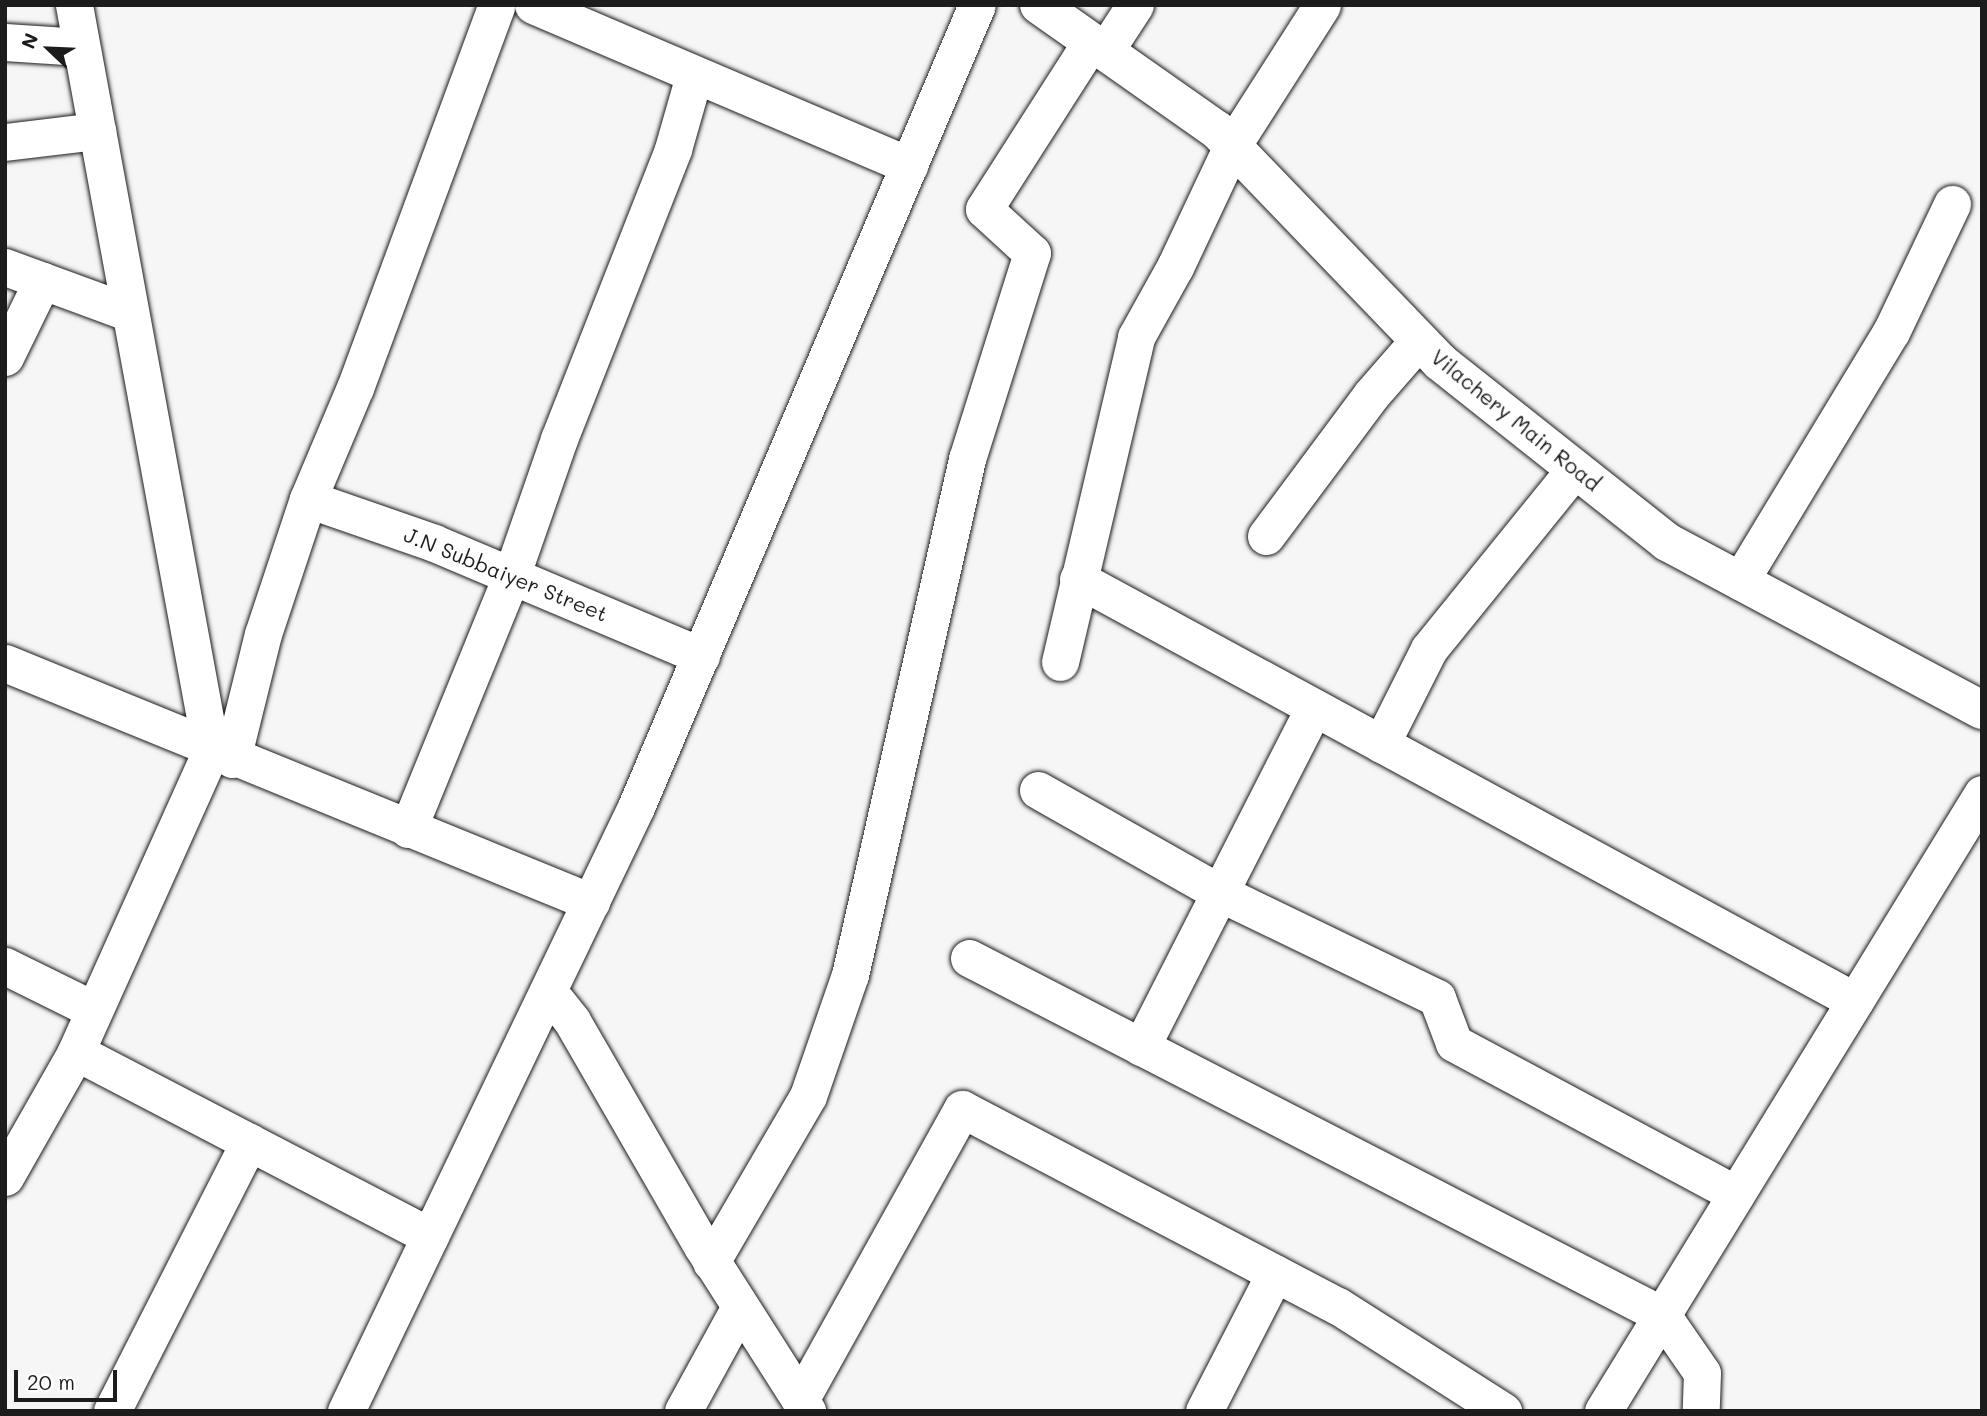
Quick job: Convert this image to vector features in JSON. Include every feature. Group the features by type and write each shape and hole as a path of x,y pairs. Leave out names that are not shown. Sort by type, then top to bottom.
{"main road":[{"name":"Vilachery Main Road","path":"1039,5 1217,130 1440,362 1667,542 1982,710"}],"street":[{"path":"74,5 130,313 222,755"},
{"path":"5,1177 76,1052 94,1010 222,755 309,499 355,388 497,5"},
{"path":"533,5 694,76 909,164"},
{"path":"346,1411 591,902 701,656 977,5"},
{"path":"712,1262 808,1096 850,975 967,459 1032,253 984,209 1098,47 1135,5"},
{"path":"1060,662 1078,579 1120,419 1136,337 1175,267 1231,146 1322,5"},
{"path":"5,42 81,47"},
{"path":"408,830 512,574 559,439 673,149 694,76"},
{"path":"5,142 97,131"},
{"path":"1740,581 1891,331 1952,204"},
{"path":"5,267 130,313"},
{"path":"5,357 42,281"},
{"path":"1266,536 1362,406 1419,340"},
{"path":"1381,744 1429,649 1576,469"},
{"name":"J.N Subbaiyer Street","path":"309,499 512,574 701,656"},
{"path":"1078,579 1855,1001"},
{"path":"5,663 222,755 591,902"},
{"path":"1141,1047 1314,708"},
{"path":"1038,790 1220,893 1437,998 1454,1043 1736,1194"},
{"path":"1602,1411 1982,794"},
{"path":"969,958 1662,1315 1702,1373 1702,1411"},
{"path":"5,966 94,1010"},
{"path":"548,991 572,1021 712,1262 803,1405 962,1109 1338,1306 1503,1411"},
{"path":"76,1052 430,1236"},
{"path":"112,1411 249,1142"},
{"path":"1204,1411 1275,1273"},
{"path":"683,1411 740,1307"}]}
